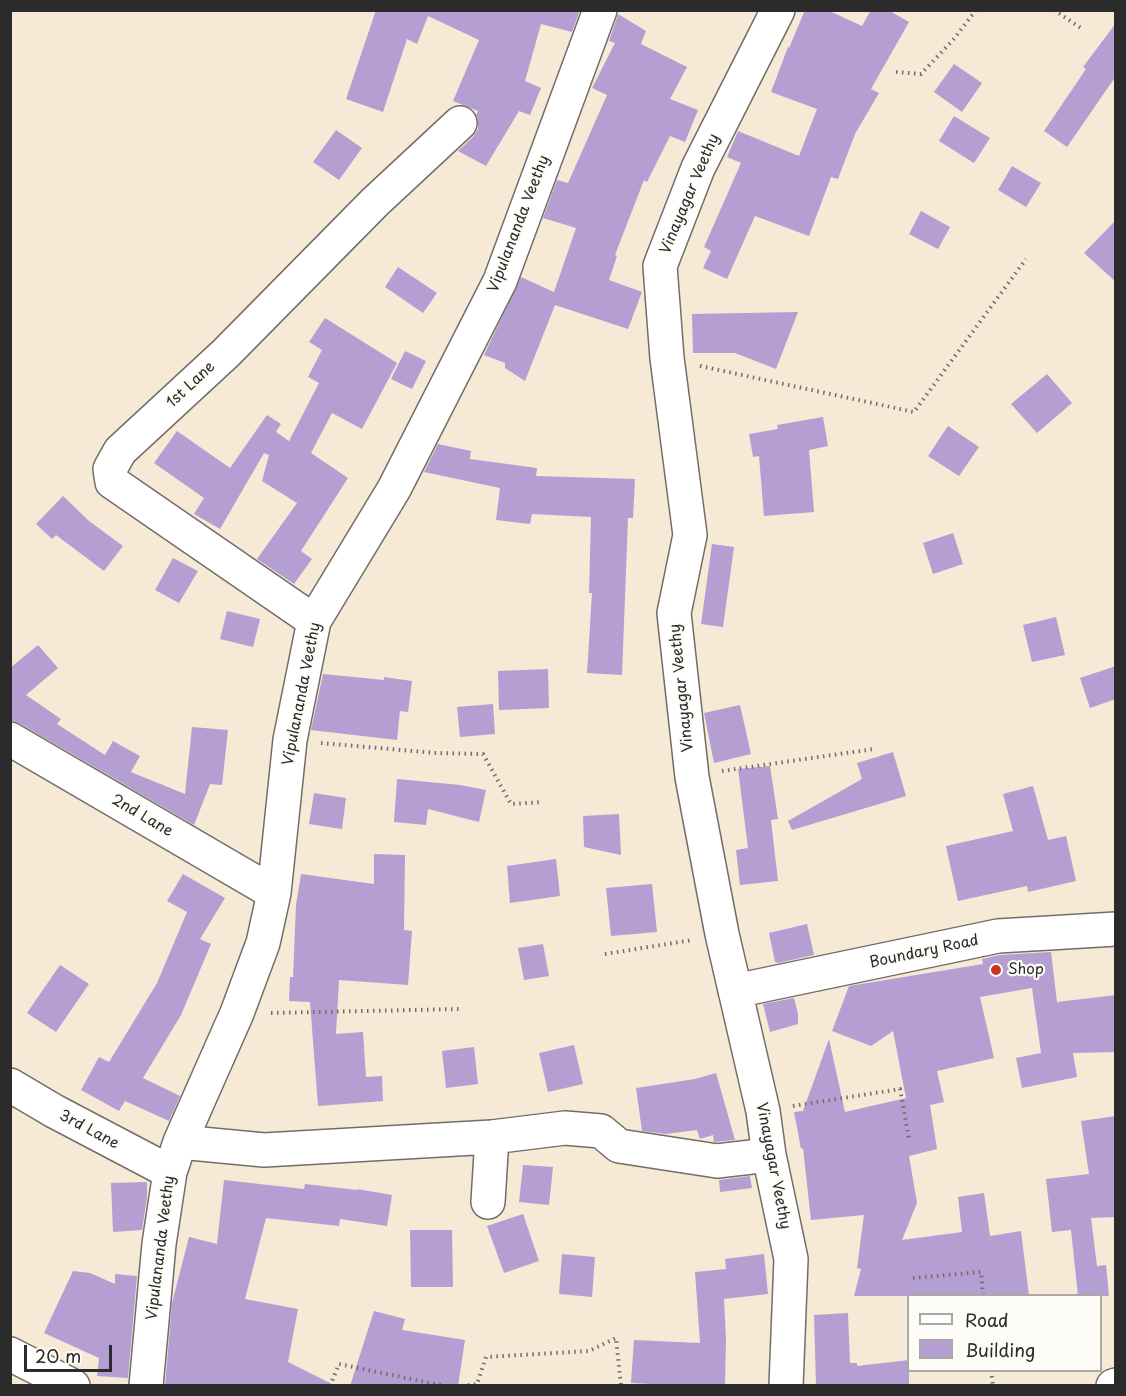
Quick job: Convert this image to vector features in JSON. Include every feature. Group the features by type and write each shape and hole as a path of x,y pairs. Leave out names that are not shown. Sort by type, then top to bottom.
{"street":[{"name":"Vipulananda Veethy","path":"146,1386 159,1244 175,1157 237,1013 263,942 274,892 291,740 314,621 394,489 500,281 600,10"},
{"name":"Vinayagar Veethy","path":"778,10 698,168 660,266 667,358 690,535 674,613 692,777 722,934 763,1110 769,1155 790,1259 786,1386"},
{"name":"1st Lane","path":"314,621 112,482 110,469 120,451 226,353 375,202 460,123"},
{"name":"2nd Lane","path":"10,739 274,892"},
{"name":"Boundary Road","path":"735,991 998,936 1116,928"},
{"name":"3rd Lane","path":"10,1085 54,1111 175,1157"},
{"path":"175,1157 492,1137 565,1128 601,1131 620,1146 717,1161 769,1155"},
{"path":"488,1202 492,1137"},
{"path":"10,1354 73,1386"}],"path":[{"path":"896,72 921,74 953,40 976,10"},
{"path":"1054,10 1081,28"},
{"path":"667,358 780,385 914,412 1026,259"},
{"path":"291,740 436,753 483,754 511,804 543,802"},
{"path":"692,777 762,764 874,748"},
{"path":"605,954 722,934"},
{"path":"237,1013 462,1009"},
{"path":"763,1110 900,1089 909,1138"},
{"path":"913,1278 981,1272 983,1294"},
{"path":"462,1386 477,1384 486,1357 589,1351 616,1338 621,1386"},
{"path":"330,1386 339,1364 445,1386"}],"building":[{"path":"376,10 580,10 572,32 541,24 525,81 541,88 530,115 519,111 486,166 458,151 478,129 476,115 478,111 453,101 479,40 428,16 417,44 407,39 383,112 346,99"},
{"path":"805,10 827,10 862,26 871,10 888,10 909,22 871,89 879,93 855,134 838,179 831,177 809,236 755,216 727,279 703,268 711,251 704,247 741,163 727,157 738,131 799,156 817,109 771,92"},
{"path":"618,14 646,31 641,44 687,67 670,99 698,110 685,142 670,136 647,182 644,180 615,255 617,256 609,280 642,292 628,329 555,305 525,381 505,368 505,363 484,355 521,277 554,292 576,228 543,218 557,180 568,183 607,95 592,88 615,43 609,41"},
{"path":"1116,23 1116,76 1067,147 1044,131 1086,69 1083,67"},
{"path":"954,64 982,83 962,112 934,92"},
{"path":"954,116 990,138 974,163 939,141"},
{"path":"336,130 362,148 339,180 313,162"},
{"path":"1012,166 1041,183 1026,207 998,190"},
{"path":"921,211 950,227 938,249 909,234"},
{"path":"1116,220 1116,282 1084,253"},
{"path":"398,267 437,293 423,313 385,287"},
{"path":"798,312 776,369 735,353 693,353 692,314"},
{"path":"325,318 397,363 362,429 332,413 311,453 348,478 301,551 312,559 294,584 257,559 297,503 262,481 269,455 264,453 220,529 194,514 204,498 154,463 177,431 230,468 267,415 281,424 276,432 289,441 319,383 308,377 322,350 309,342"},
{"path":"405,351 426,361 412,389 391,379"},
{"path":"1047,374 1072,403 1037,433 1011,404"},
{"path":"823,417 828,446 809,450 814,512 764,516 759,456 753,457 749,434 778,429 777,425"},
{"path":"948,426 979,447 959,476 928,456"},
{"path":"438,444 471,451 470,459 537,468 536,476 635,479 633,518 628,518 622,675 587,673 592,593 589,593 591,517 532,514 530,524 496,520 500,488 424,472"},
{"path":"63,496 89,521 123,546 104,571 56,535 52,539 36,524"},
{"path":"953,533 963,564 933,574 923,543"},
{"path":"712,544 734,547 723,627 701,624"},
{"path":"173,558 198,571 179,603 155,590"},
{"path":"227,611 260,619 253,647 220,639"},
{"path":"1056,617 1065,655 1032,662 1023,625"},
{"path":"38,645 58,668 26,695 61,719 57,724 105,755 113,741 140,756 131,772 185,794 192,727 228,730 222,785 210,784 194,825 19,723 10,720 10,668"},
{"path":"1116,666 1116,699 1090,708 1080,678"},
{"path":"548,669 549,708 499,710 498,671"},
{"path":"323,674 412,681 408,712 400,711 397,740 311,730"},
{"path":"493,704 495,734 460,737 457,707"},
{"path":"740,705 751,754 714,763 704,713"},
{"path":"893,752 906,796 792,830 788,821 862,779 857,763"},
{"path":"770,766 778,819 771,820 778,881 740,885 736,850 748,848 738,769"},
{"path":"397,779 486,790 479,822 428,809 426,825 394,822"},
{"path":"1033,786 1048,840 1066,836 1076,881 1028,892 1027,886 958,901 946,846 1013,831 1003,794"},
{"path":"314,793 346,798 342,829 309,824"},
{"path":"619,814 621,855 584,847 583,816"},
{"path":"374,854 405,855 404,930 412,931 408,985 339,980 336,1034 363,1032 366,1077 382,1076 383,1101 318,1106 310,1002 289,1001 290,977 293,977 296,905 301,874 374,884"},
{"path":"556,859 560,896 510,903 507,866"},
{"path":"183,874 225,898 200,939 211,944 181,1015 143,1078 180,1096 169,1121 125,1101 119,1111 81,1090 99,1057 109,1062 157,983 187,912 167,901"},
{"path":"652,884 657,932 611,936 606,888"},
{"path":"807,924 814,955 775,962 769,933"},
{"path":"543,944 549,976 524,980 518,948"},
{"path":"1051,952 1057,1002 1116,995 1116,1052 1073,1053 1077,1077 1022,1088 1016,1058 1041,1053 1032,988 980,997 994,1058 937,1071 944,1102 930,1105 937,1149 909,1156 917,1203 902,1240 962,1232 958,1197 984,1193 990,1236 1021,1231 1029,1294 854,1296 861,1269 857,1268 864,1215 811,1220 803,1148 801,1149 794,1112 803,1111 829,1039 845,1112 906,1098 893,1031 871,1046 832,1031 849,986 983,964 982,959 1000,955"},
{"path":"60,965 89,984 56,1032 27,1013"},
{"path":"794,998 798,1024 770,1032 763,1004"},
{"path":"574,1045 583,1084 548,1092 539,1053"},
{"path":"474,1047 478,1084 446,1088 442,1051"},
{"path":"716,1073 735,1140 714,1142 713,1135 700,1139 697,1130 666,1134 642,1131 636,1088 695,1079"},
{"path":"1116,1116 1116,1217 1091,1218 1097,1266 1106,1265 1109,1296 1078,1294 1071,1230 1052,1232 1046,1179 1089,1174 1081,1121"},
{"path":"523,1165 553,1167 549,1205 519,1202"},
{"path":"750,1176 752,1188 720,1192 719,1180"},
{"path":"224,1180 304,1189 305,1184 392,1195 387,1226 340,1219 339,1226 266,1218 245,1299 298,1309 288,1362 336,1386 165,1386 172,1303 189,1237 217,1244"},
{"path":"147,1182 142,1230 113,1232 111,1183"},
{"path":"523,1214 539,1261 504,1273 487,1226"},
{"path":"410,1230 452,1230 453,1287 411,1287"},
{"path":"562,1254 595,1257 592,1297 559,1294"},
{"path":"764,1254 768,1294 724,1299 725,1384 631,1383 634,1340 700,1343 695,1272 726,1269 725,1259"},
{"path":"73,1271 90,1273 115,1284 115,1274 137,1276 128,1378 97,1376 99,1358 44,1333"},
{"path":"374,1311 405,1319 402,1330 465,1340 458,1386 350,1386"},
{"path":"848,1313 850,1363 857,1363 857,1366 907,1360 909,1386 816,1386 814,1315"}],"place":[{"name":"Shop","path":"996,970"}]}
